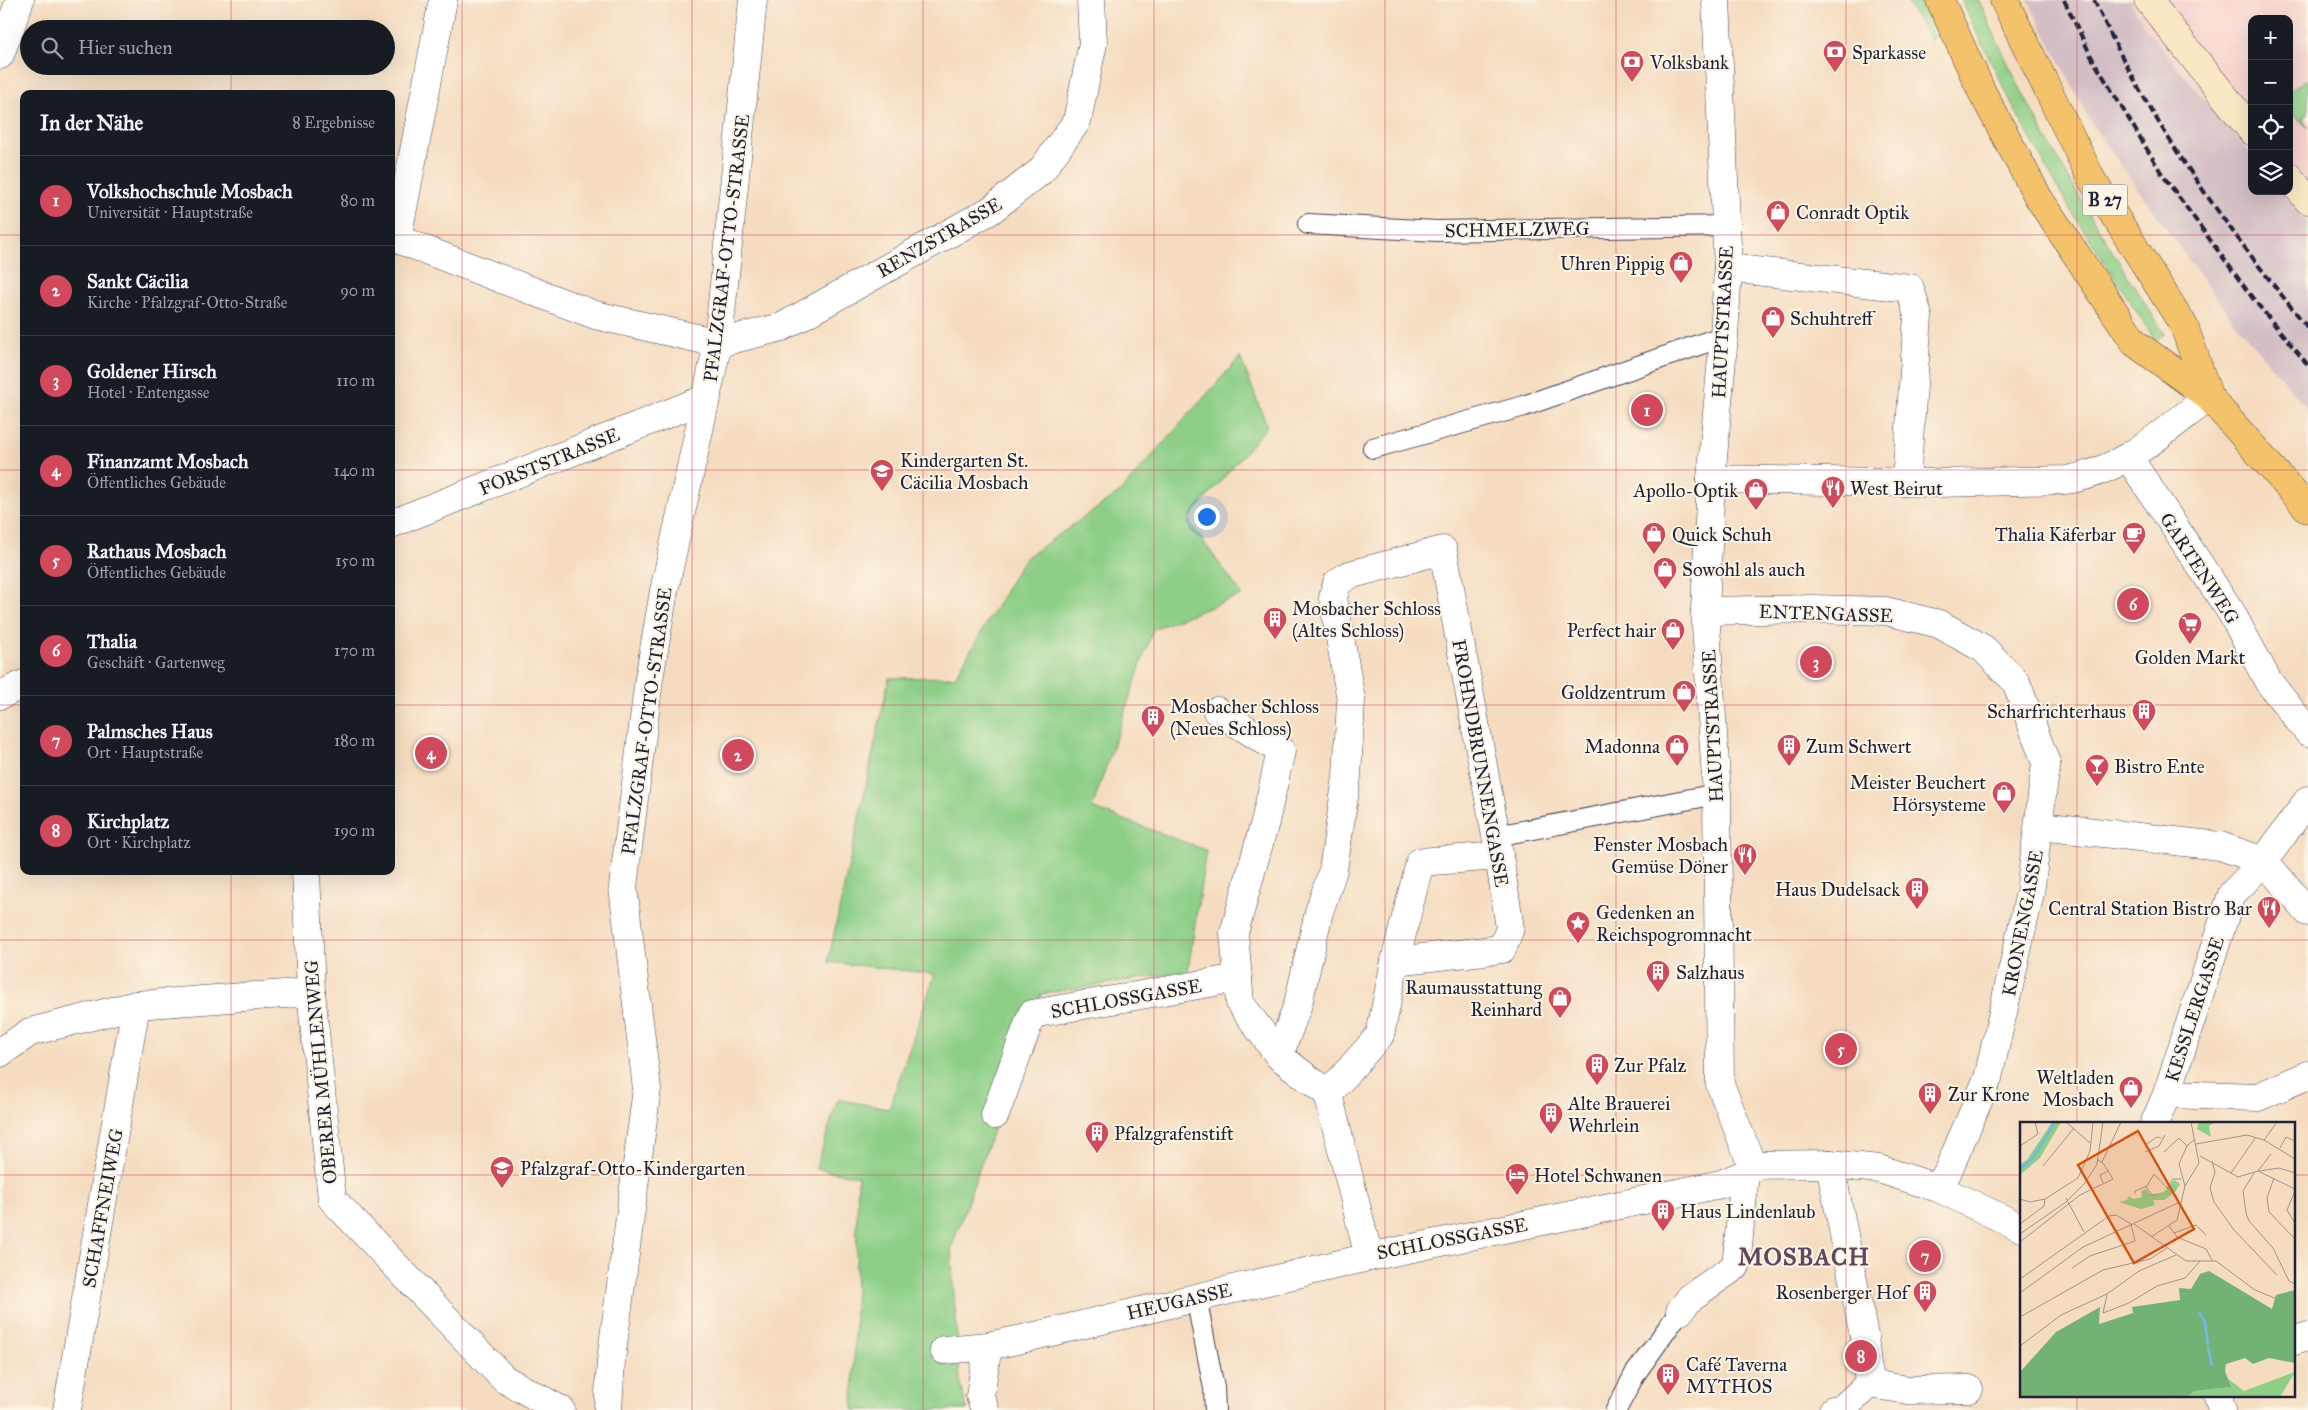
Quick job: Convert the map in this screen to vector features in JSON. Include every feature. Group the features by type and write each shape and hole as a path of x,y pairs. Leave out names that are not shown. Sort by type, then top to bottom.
{"main road":[{"name":"B 27","path":"1940,0 1981,90 2038,197 2135,343 2209,397 2308,509"},
{"name":"B 27","path":"2004,0 2092,180 2184,326 2209,397"},
{"path":"2148,0 2248,125"},
{"path":"2293,182 2308,200"}],"street":[{"path":"0,55 20,0"},
{"path":"395,233 443,0"},
{"name":"PFALZGRAF-OTTO-STRASSE","path":"608,1398 647,1089 623,887 649,679 662,600 718,343 753,0"},
{"name":"RENZSTRASSE","path":"718,343 782,327 991,210 1041,171 1077,121 1093,43 1091,0"},
{"name":"HAUPTSTRASSE","path":"1716,0 1728,268 1711,479 1705,611 1717,794 1720,1084 1748,1170"},
{"path":"395,238 595,315 718,343"},
{"path":"1728,268 1910,288 1918,316 1906,482"},
{"path":"1711,479 1938,483 2066,480 2086,477 2129,458 2209,397"},
{"name":"FORSTSTRASSE","path":"395,522 707,398"},
{"name":"GARTENWEG","path":"2129,458 2231,612 2268,681 2308,732"},
{"name":"FROHNDBRUNNENGASSE","path":"1280,1056 1298,1004 1319,912 1334,870 1347,777 1351,700 1333,598 1337,583 1349,575 1443,550 1498,846 1510,928 1502,949 1395,961"},
{"name":"ENTENGASSE","path":"1705,611 1812,609 1886,611 1939,624 1984,649 2016,682 2046,763 2040,826"},
{"path":"0,695 20,686"},
{"path":"1217,711 1281,751 1265,822 1234,934 1240,1003 1280,1056 1328,1094 1380,1035 1395,961 1420,862 1498,846"},
{"path":"2300,903 2264,861 2308,800"},
{"name":"KRONENGASSE","path":"1938,1188 1947,1172 1988,1078 2030,893 2040,826 2220,846 2264,861"},
{"name":"KESSLERGASSE","path":"2155,1122 2167,1094 2232,894 2264,861"},
{"name":"OBERER MÜHLENWEG","path":"306,875 310,992 332,1199 504,1379 560,1410"},
{"name":"SCHLOSSGASSE","path":"995,1114 1032,1014 1238,978"},
{"path":"0,1053 30,1032 136,1005 310,992"},
{"name":"SCHAFFNEIWEG","path":"67,1410 136,1005"},
{"path":"2167,1094 2258,1097 2308,1076"},
{"name":"SCHLOSSGASSE","path":"1328,1094 1370,1257 1721,1184 1748,1170"},
{"path":"1830,1164 1864,1336 1869,1384"},
{"path":"1680,1311 1691,1297 1736,1266 1748,1170 1830,1164 1879,1169 1938,1188 2020,1227"},
{"name":"HEUGASSE","path":"944,1350 988,1346 1370,1257"},
{"path":"2296,1340 2308,1336"},
{"path":"985,1410 980,1396 988,1346"},
{"path":"1869,1384 1908,1390 1969,1389"},
{"path":"1834,1410 1842,1408 1869,1384"}],"lane":[{"name":"SCHMELZWEG","path":"1308,224 1437,231 1727,226"},
{"path":"1373,448 1524,406 1724,336"},
{"path":"1498,846 1717,794"},
{"path":"1196,1297 1214,1388 1215,1410"},
{"path":"1616,1410 1636,1374 1680,1311"}],"shaded area":[{"path":"2028,0 2130,0 2146,30 2248,151 2248,195 2284,195 2308,223 2308,410 2231,318 2092,125"},
{"path":"2130,0 2308,0 2308,200 2293,187 2293,15 2248,15 2248,145 2225,124 2146,30"}],"green space":[{"path":"1906,0 1920,0 1935,37 1930,40"},
{"path":"1961,0 1979,0 1998,44 2064,171 2113,253 2165,334 2155,340 2065,201 2015,110"},
{"path":"2308,79 2308,115 2302,118 2308,128 2293,114 2293,88"},
{"path":"1240,357 1267,426 1188,520 1242,595 1153,629 1092,808 1206,850 1188,971 1041,994 951,1249 960,1381 967,1410 853,1410 858,1176 816,1169 838,1099 889,1109 935,974 828,962 889,678 955,677 1024,559 1119,493"}],"railway":[{"path":"2064,0 2092,58 2162,174 2254,300 2308,365"},
{"path":"2094,0 2136,83 2180,157 2233,232 2308,328"}],"place":[{"name":"Sparkasse","path":"1835,73"},
{"name":"Volksbank","path":"1632,83"},
{"name":"Conradt Optik","path":"1778,233"},
{"name":"Uhren Pippig","path":"1681,284"},
{"name":"Schuhtreff","path":"1773,339"},
{"name":"Volkshochschule Mosbach","path":"1647,410"},
{"name":"Kindergarten St. Cäcilia Mosbach","path":"882,492"},
{"name":"West Beirut","path":"1833,509"},
{"name":"Apollo-Optik","path":"1756,511"},
{"name":"Quick Schuh","path":"1654,555"},
{"name":"Thalia Käferbar","path":"2134,555"},
{"name":"Sowohl als auch","path":"1665,590"},
{"name":"Thalia","path":"2133,604"},
{"name":"Mosbacher Schloss (Altes Schloss)","path":"1275,640"},
{"name":"Golden Markt","path":"2190,645"},
{"name":"Perfect hair","path":"1673,651"},
{"name":"Goldener Hirsch","path":"1816,662"},
{"name":"Goldzentrum","path":"1684,713"},
{"name":"Scharfrichterhaus","path":"2144,732"},
{"name":"Mosbacher Schloss (Neues Schloss)","path":"1153,738"},
{"name":"Finanzamt Mosbach","path":"431,753"},
{"name":"Sankt Cäcilia","path":"738,755"},
{"name":"Madonna","path":"1677,767"},
{"name":"Zum Schwert","path":"1789,767"},
{"name":"Bistro Ente","path":"2097,787"},
{"name":"Meister Beuchert Hörsysteme","path":"2004,814"},
{"name":"Fenster Mosbach Gemüse Döner","path":"1745,876"},
{"name":"Haus Dudelsack","path":"1917,910"},
{"name":"Central Station Bistro Bar","path":"2269,929"},
{"name":"Gedenken an Reichspogromnacht","path":"1578,944"},
{"name":"Salzhaus","path":"1658,993"},
{"name":"Raumausstattung Reinhard","path":"1560,1019"},
{"name":"Rathaus Mosbach","path":"1841,1049"},
{"name":"Zur Pfalz","path":"1597,1086"},
{"name":"Weltladen Mosbach","path":"2131,1109"},
{"name":"Zur Krone","path":"1930,1115"},
{"name":"Alte Brauerei Wehrlein","path":"1551,1135"},
{"name":"Pfalzgrafenstift","path":"1097,1154"},
{"name":"Pfalzgraf-Otto-Kindergarten","path":"502,1189"},
{"name":"Hotel Schwanen","path":"1517,1196"},
{"name":"Haus Lindenlaub","path":"1663,1232"},
{"name":"Palmsches Haus","path":"1925,1256"},
{"name":"Rosenberger Hof","path":"1925,1313"},
{"name":"Kirchplatz","path":"1861,1356"},
{"name":"Café Taverna MYTHOS","path":"1668,1396"}],"district":[{"name":"MOSBACH","path":"1804,1257"}]}
